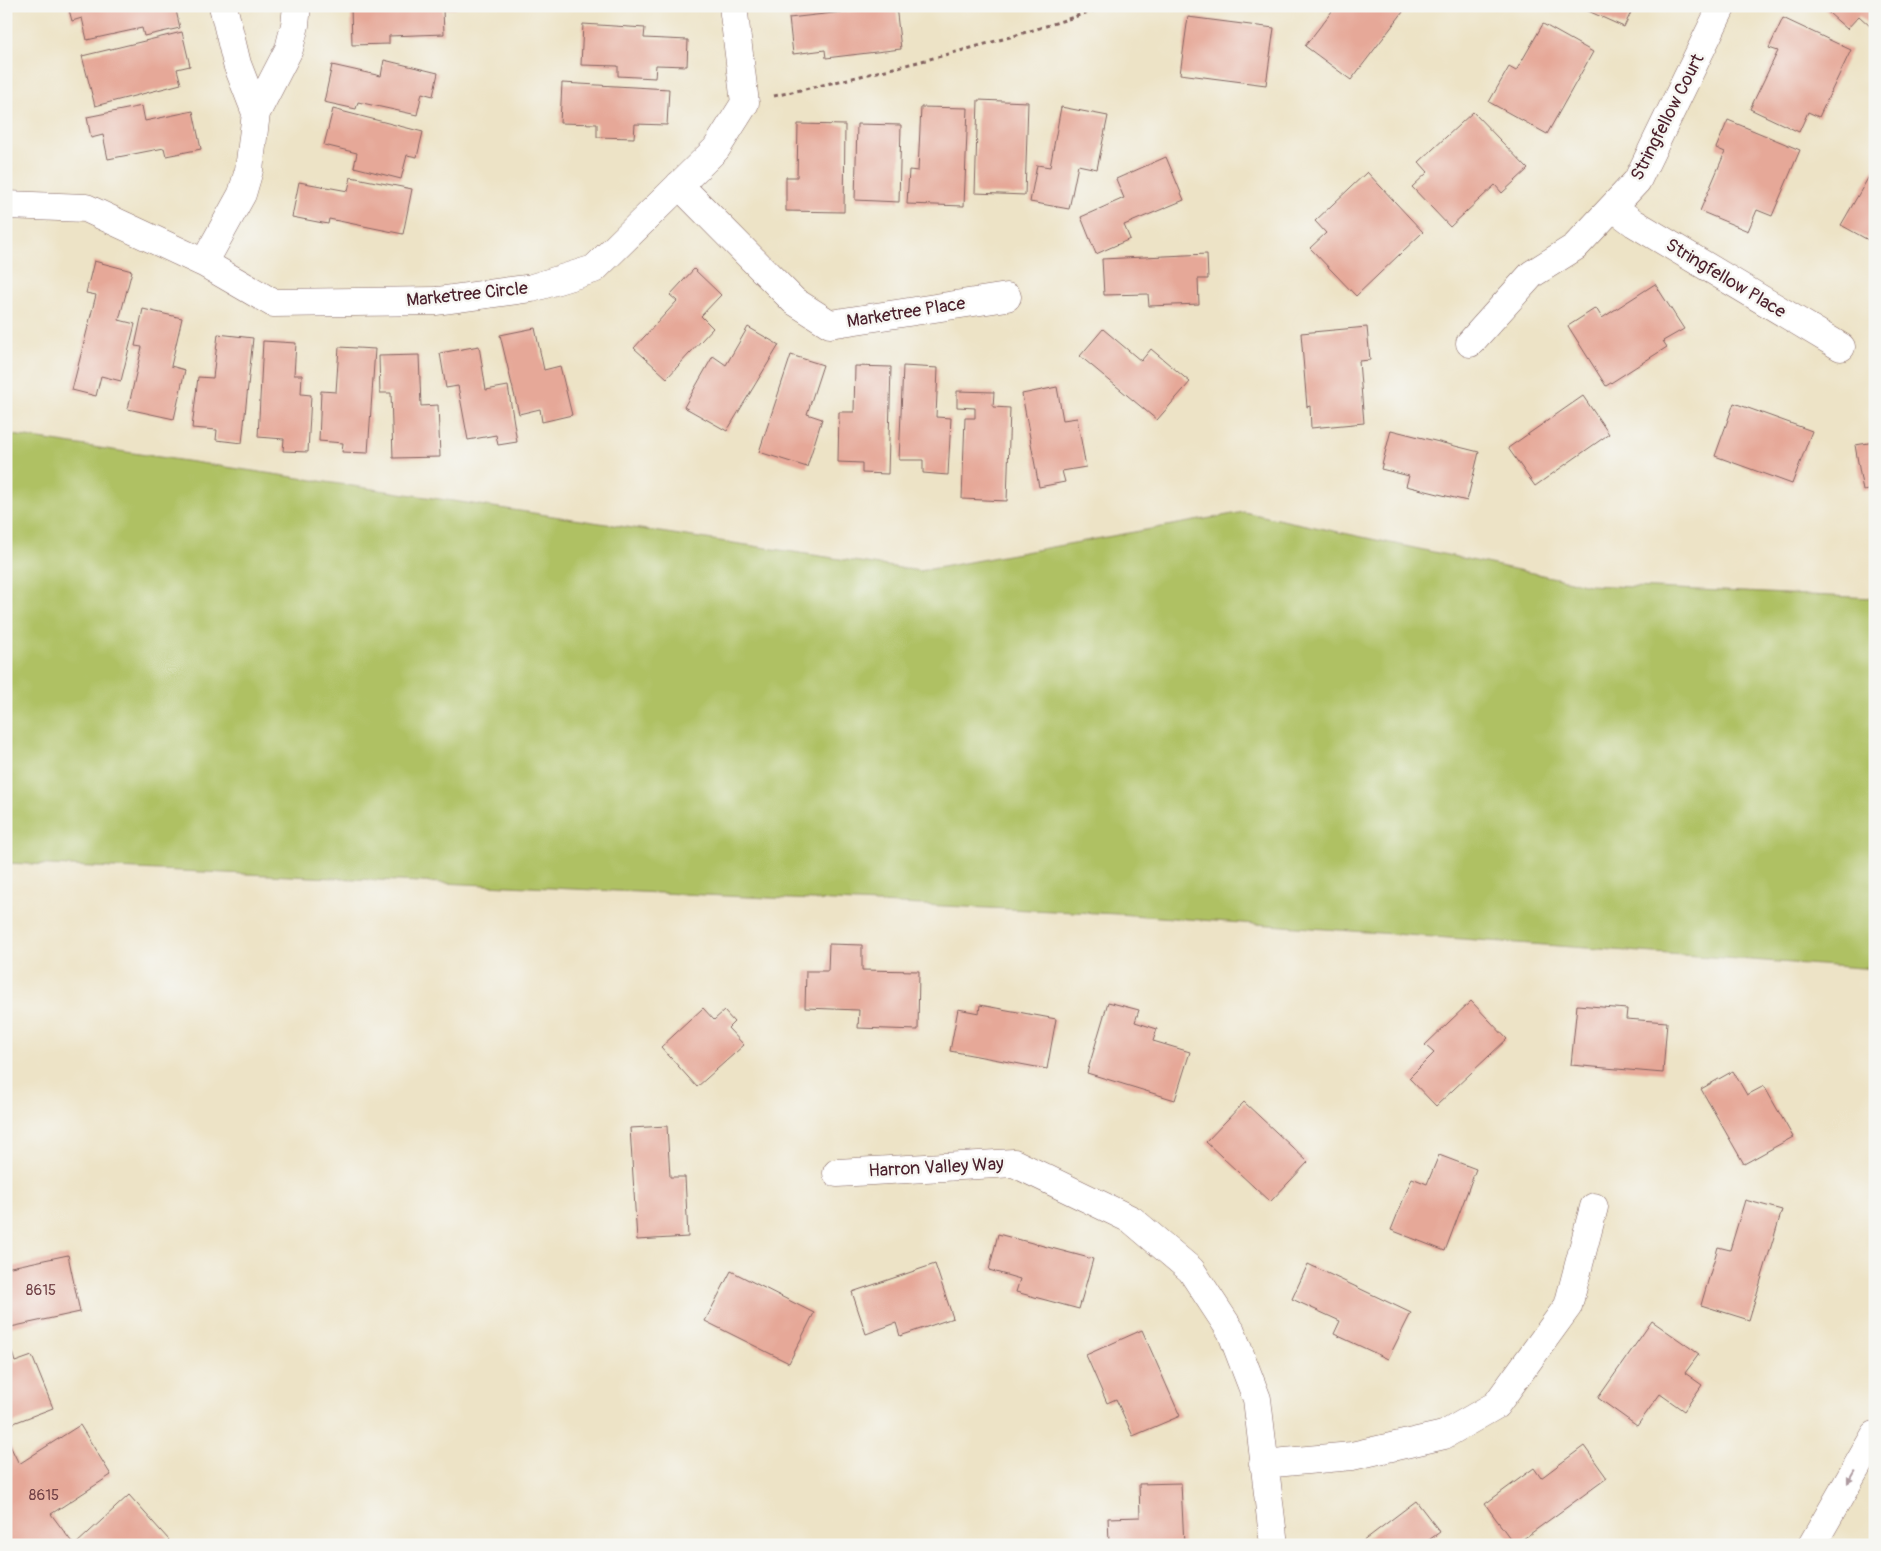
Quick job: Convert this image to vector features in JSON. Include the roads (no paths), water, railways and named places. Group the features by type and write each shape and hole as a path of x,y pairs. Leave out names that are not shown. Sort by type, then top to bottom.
{"street":[{"path":"223,6 237,64 256,113"},
{"path":"204,263 242,194 249,170 256,113 289,49 295,25 297,6"},
{"name":"Marketree Circle","path":"6,205 86,208 204,263 273,303 437,301 532,288 594,269 716,149 745,103 733,6"},
{"name":"Stringfellow Court","path":"1470,343 1532,274 1575,247 1614,208 1637,181 1722,6"},
{"name":"Marketree Place","path":"680,185 794,301 830,324 1008,297"},
{"name":"Stringfellow Place","path":"1614,208 1634,223 1840,347"},
{"name":"Harron Valley Way","path":"837,1173 1014,1163 1132,1220 1191,1270 1231,1331 1257,1399 1263,1464 1274,1545"},
{"path":"1263,1464 1352,1456 1444,1435 1496,1405 1568,1306 1594,1207"},
{"path":"1812,1545 1875,1435"}]}
